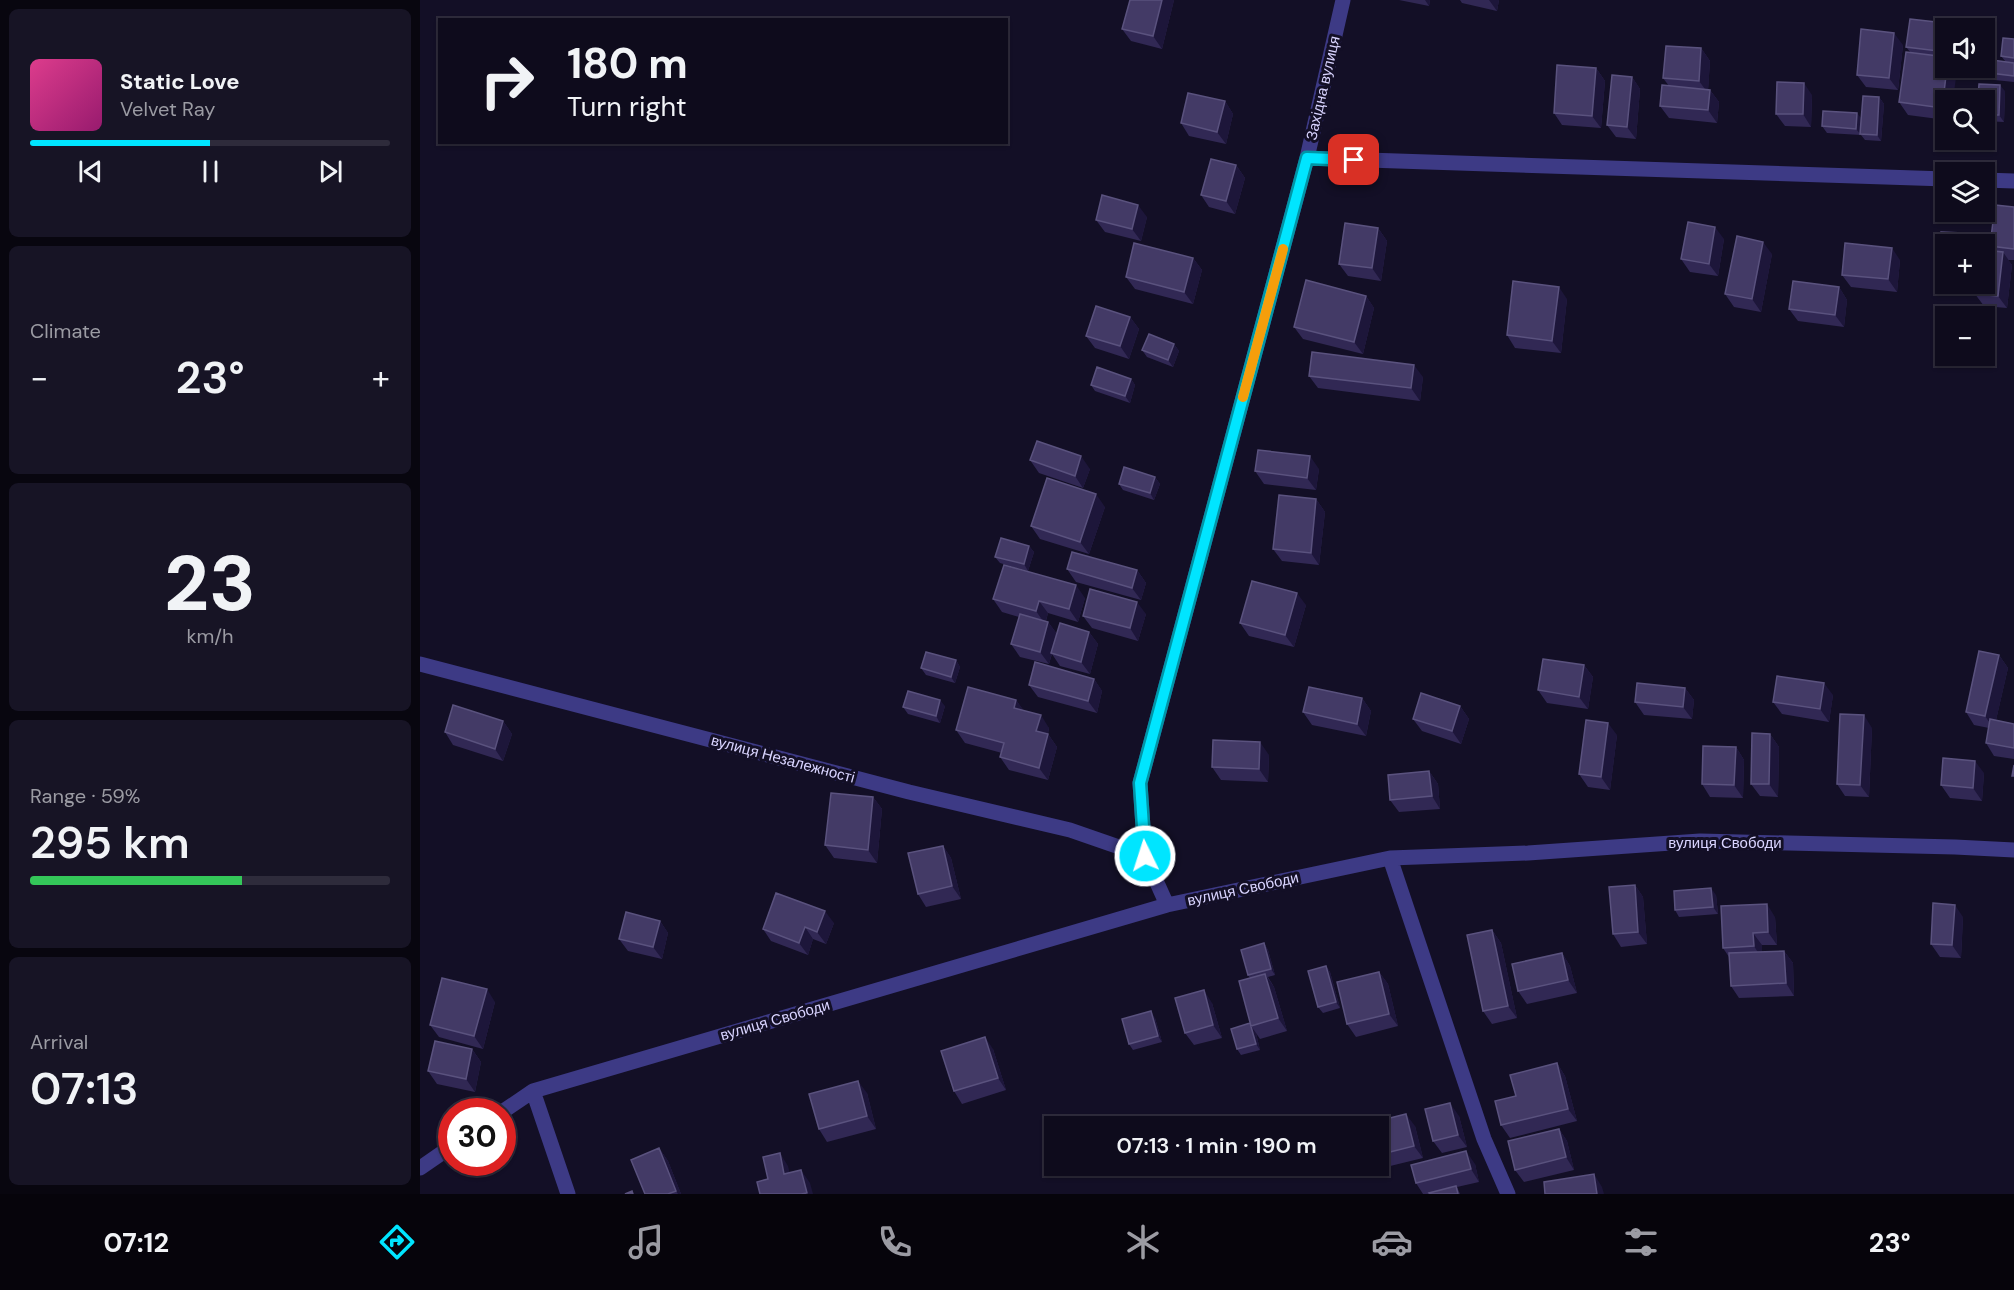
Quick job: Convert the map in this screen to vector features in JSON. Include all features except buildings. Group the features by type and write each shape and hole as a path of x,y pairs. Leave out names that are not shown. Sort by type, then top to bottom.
{"street":[{"name":"Західна вулиця","path":"1167,905 1145,856 1140,783 1307,158 1343,0"},
{"path":"1307,158 1935,179"},
{"path":"1995,180 2014,181"},
{"name":"вулиця Незалежності","path":"420,664 909,792 1070,830 1145,856"},
{"name":"вулиця Свободи","path":"516,1103 533,1091 1167,905 1390,858 1528,853 1700,841 2014,850"},
{"path":"1390,858 1484,1139 1508,1194"},
{"path":"533,1091 568,1194"},
{"path":"420,1168 438,1156"}],"slow traffic":[{"path":"1243,397 1283,249"}],"route":[{"path":"1145,856 1140,783 1307,158 1354,160"}]}
